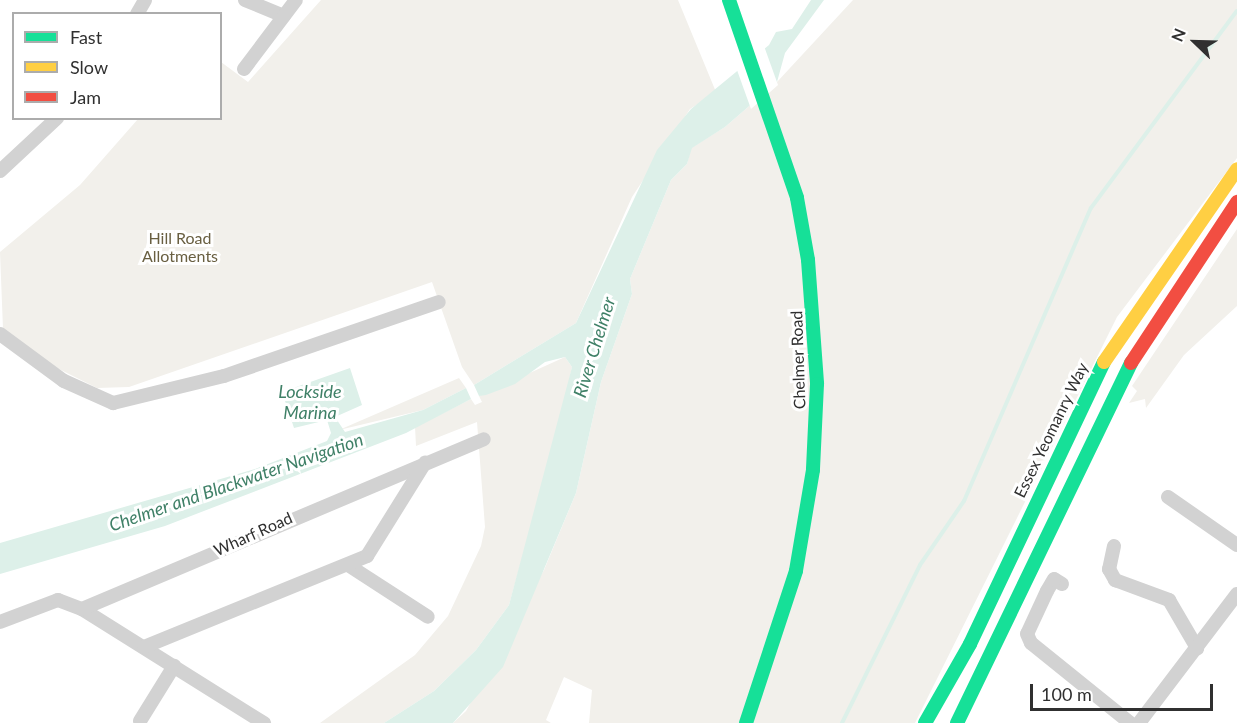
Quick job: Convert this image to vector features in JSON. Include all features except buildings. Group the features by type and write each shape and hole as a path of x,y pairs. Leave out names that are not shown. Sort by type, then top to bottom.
{"main road":[{"name":"Chelmer Road","path":"729,0 797,198 816,328 813,470 781,624 746,723"},
{"name":"Essex Yeomanry Way","path":"925,723 970,645 1085,395 1124,328 1237,170"},
{"path":"957,723 1141,342 1237,202"}],"street":[{"path":"244,0 284,16"},
{"path":"244,69 296,0"},
{"path":"0,171 55,120"},
{"path":"0,334 16,351 94,398 113,403 224,376 440,302"},
{"name":"Wharf Road","path":"82,609 484,439"},
{"path":"144,647 367,556 425,463"},
{"path":"1168,497 1237,545"},
{"path":"1114,546 1109,569 1115,580 1169,600 1197,648"},
{"path":"348,565 428,617"},
{"path":"1062,584 1054,579 1047,591 1028,634 1031,644 1130,723"},
{"path":"1139,723 1237,594"},
{"path":"0,622 58,600 82,609 264,723"},
{"path":"140,721 174,666"}],"green space":[{"name":"Hill Road Allotments","path":"321,0 678,0 716,92 690,109 632,197 576,323 474,385 462,367 432,282 129,387 97,388 57,368 3,329 0,252 80,185 137,120 222,120 222,63 248,82"},
{"path":"853,0 1237,0 1237,158 1117,317 915,723 589,723 592,690 564,677 546,720 551,723 453,723 466,711 544,570 576,493 601,382 632,294 630,279 671,180 687,164 691,148 725,127 777,82"},
{"path":"1237,229 1237,306 1184,355 1146,408 1145,399 1129,403 1137,391 1132,386"},
{"path":"565,357 572,367 559,425 509,605 476,650 434,691 384,723 320,723 415,655 448,616 481,546 485,527 477,422 416,446 415,427 471,399 475,405 482,402 479,396"},
{"path":"459,378 466,388 423,410 339,430"}],"water":[{"name":"River Chelmer","path":"811,0 824,0 785,53 777,82 725,127 692,148 687,164 671,180 630,279 632,294 601,382 576,493 503,667 453,723 384,723 434,691 476,650 509,605 572,367 565,357 545,362 515,384 486,395 479,396 474,385 576,323 657,150 691,109 769,45 776,32 792,29"},
{"path":"350,368 362,405 335,417 345,432 423,410 466,388 471,399 406,433 165,526 0,574 0,543 255,469 327,441 331,433 327,420 294,428 282,392"}],"pier":[{"path":"764,46 778,85 751,109 737,70"}],"waterway":[{"path":"842,723 920,565 964,501 1091,208 1237,11"}],"traffic: fast":[{"path":"729,0 797,198 808,260 817,384 813,470 796,571 746,723"},
{"path":"925,723 970,644 1104,362"},
{"path":"957,723 1131,363"}],"traffic: slow":[{"path":"1104,362 1237,169"}],"traffic: jam":[{"path":"1131,363 1237,202"}],"water label":[{"name":"Lockside Marina","path":"310,402"},
{"name":"Chelmer and Blackwater Navigation","path":"236,482"}]}
